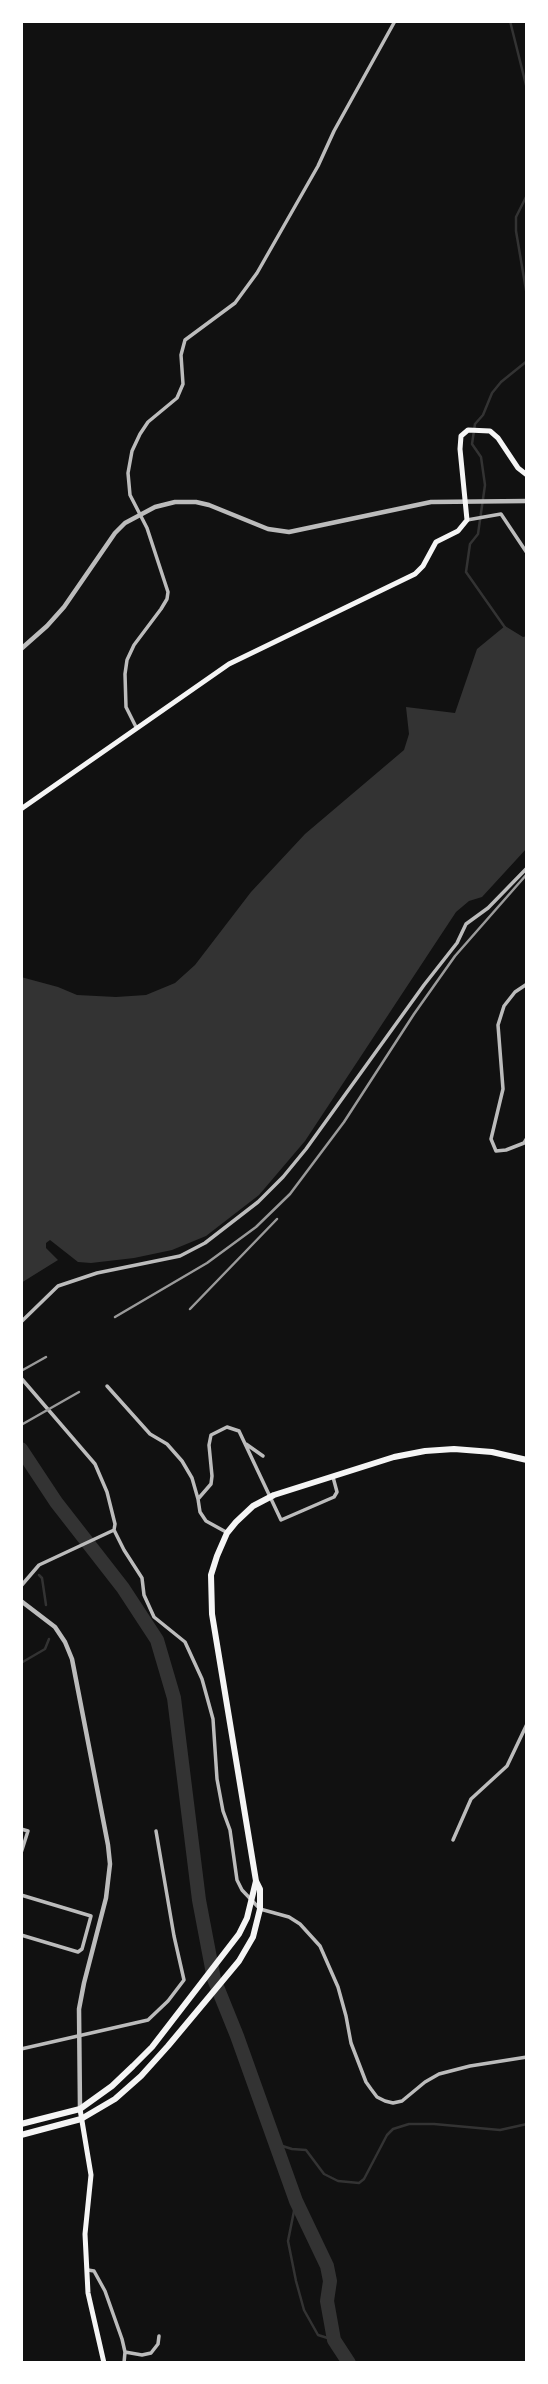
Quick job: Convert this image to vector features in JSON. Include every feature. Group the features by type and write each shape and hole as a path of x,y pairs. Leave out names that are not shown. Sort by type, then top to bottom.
{"highway":[{"path":"21,2135 81,2119 115,2099 141,2076 239,1961 253,1937 260,1909 260,1889 256,1881 212,1614 211,1575 227,1534 253,1506 274,1495 394,1457 435,1450 474,1450 527,1461"},
{"path":"21,2124 80,2109 112,2086 143,2057 228,1951 247,1918 256,1881"}],"main road":[{"path":"21,809 229,664 415,574 423,566 436,542 458,531 467,520 460,449 461,436 469,430 490,431 498,438 518,468 527,475"},
{"path":"80,2109 91,2175 86,2224 86,2270 90,2302 104,2363"}],"street":[{"path":"136,727 126,707 125,666 130,653 167,600 168,592 147,528 130,495 128,473 132,451 139,433 148,422 177,398 183,384 181,355 185,340 235,303 257,274 395,21"},
{"path":"21,649 64,607 115,533 139,514 175,502 209,505 268,529 289,532 408,505 527,501"},
{"path":"467,520 498,513 504,516 527,553"},
{"path":"21,1322 58,1286 97,1273 180,1256 205,1243 258,1202 306,1149 425,983 457,943 466,924 488,908 527,868"},
{"path":"527,985 515,992 504,1006 498,1025 503,1090 491,1139 496,1151 524,1143 527,1138"},
{"path":"21,1378 95,1464 115,1517 114,1530 142,1578 144,1595 154,1617 185,1642 202,1679 213,1719 217,1779 230,1830 236,1880 260,1909 289,1917 300,1924 320,1946 338,1987 351,2043 366,2082 377,2097 393,2103 402,2101 433,2076 457,2068 527,2057"},
{"path":"107,1386 150,1434 167,1444 181,1461 192,1478 206,1521 227,1534"},
{"path":"198,1499 205,1492 212,1476 209,1445 211,1434 227,1427 239,1431 281,1520 334,1497 337,1492 333,1477"},
{"path":"244,1442 263,1456"},
{"path":"21,1586 39,1565 114,1530"},
{"path":"21,1601 55,1627 72,1659 108,1844 110,1864 106,1898 84,1983 78,2036 80,2109"},
{"path":"453,1840 471,1799 507,1766 527,1724"},
{"path":"21,1829 27,1831 21,1853"},
{"path":"21,2049 148,2020 168,2001 184,1980 173,1936 156,1831"},
{"path":"21,1895 92,1916 82,1948 78,1952 21,1935"},
{"path":"86,2270 94,2271 105,2291 125,2352 124,2363"},
{"path":"125,2352 142,2355 151,2353 158,2344 159,2336"}],"shaded area":[{"path":"505,626 523,637 527,636 527,848 482,897 469,901 456,912 305,1141 259,1195 206,1236 172,1250 134,1258 78,1262 50,1240 46,1243 46,1248 58,1260 21,1283 21,977 77,995 116,997 146,995 175,983 195,965 251,892 305,834 404,750 409,734 406,707 455,713 477,649"}],"waterway":[{"path":"510,21 527,89"},
{"path":"527,195 516,217 527,296"},
{"path":"506,629 466,572 470,544 478,534 485,485 481,457 472,444 475,424 483,415 492,393 527,361"},
{"path":"21,1449 56,1502 123,1588 157,1640 174,1698 199,1900 214,1979 296,2201 327,2266 330,2281 327,2301 334,2340 349,2363"},
{"path":"39,1575 42,1578 46,1605"},
{"path":"21,1663 45,1649 49,1639"},
{"path":"276,2144 306,2150 324,2174 338,2181 359,2183 393,2129 409,2124 434,2124 500,2130 527,2124"},
{"path":"296,2201 288,2241 296,2281 304,2310 318,2335 334,2340"}],"railway":[{"path":"115,1317 207,1263 256,1227 290,1194 344,1122 455,956 527,874"},
{"path":"190,1309 277,1219"},
{"path":"21,1371 46,1357"},
{"path":"21,1425 79,1392"}]}
